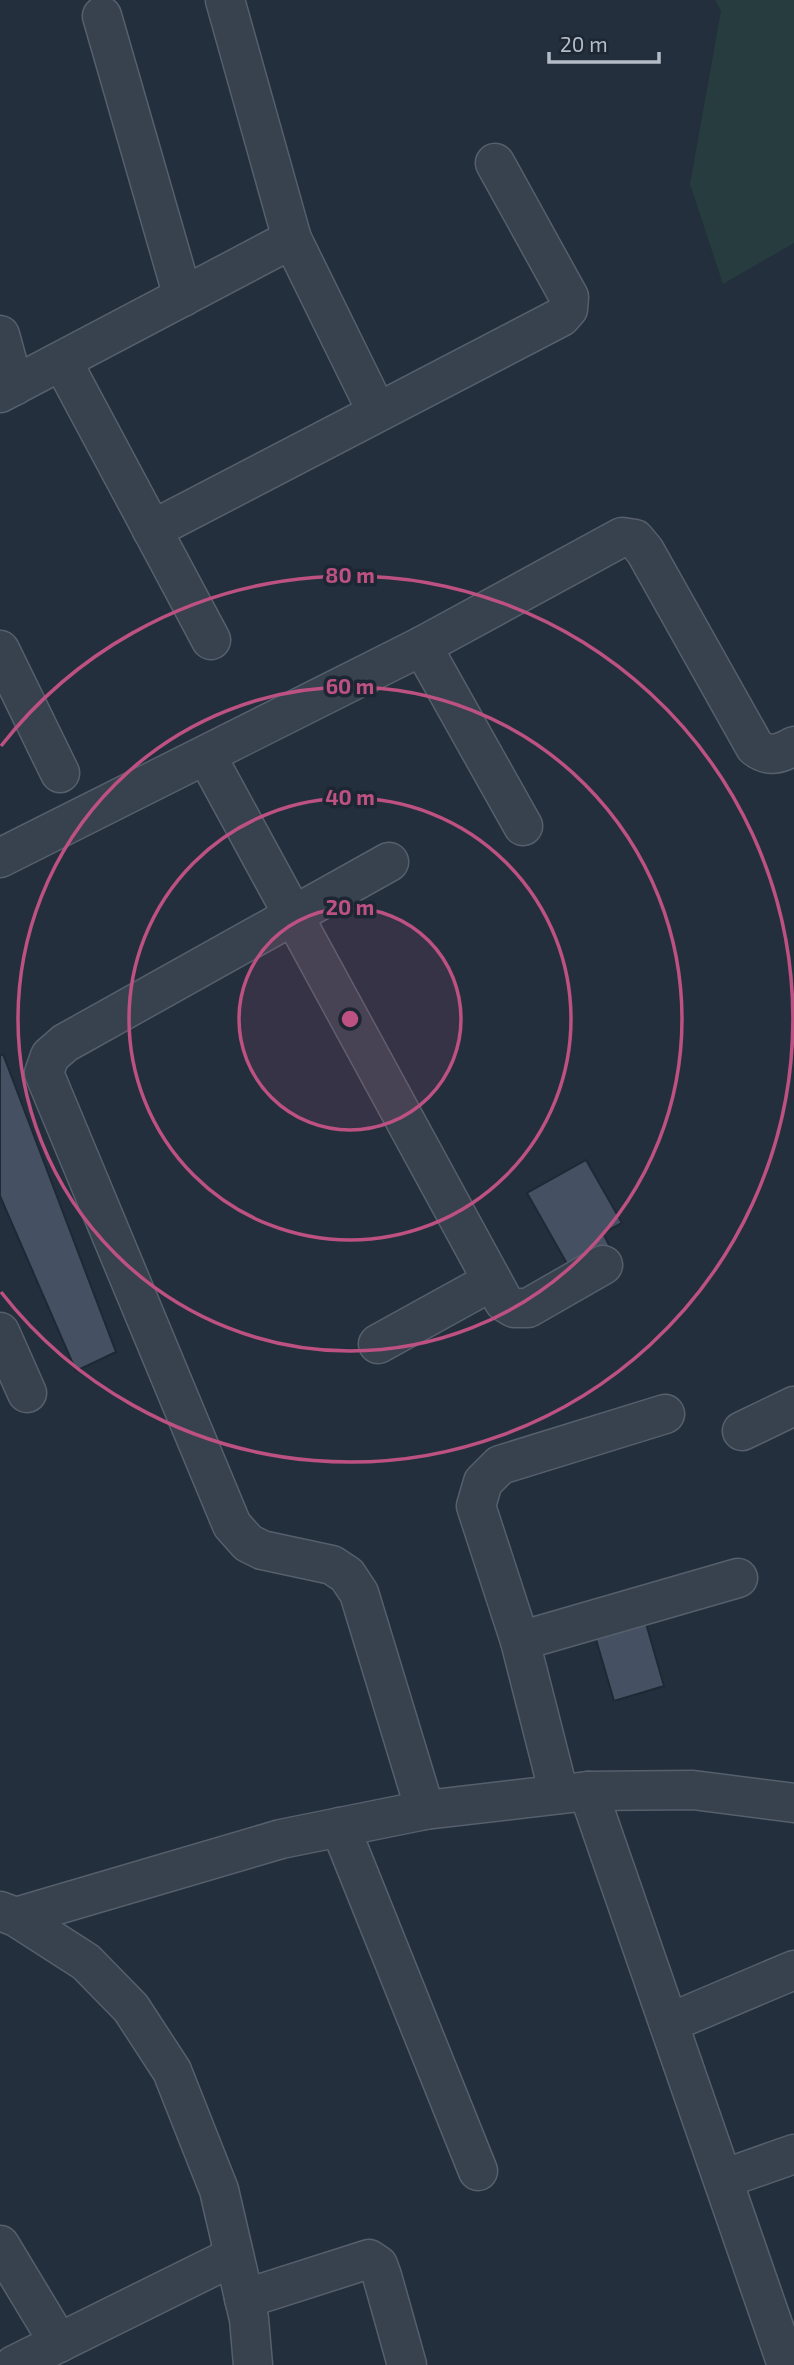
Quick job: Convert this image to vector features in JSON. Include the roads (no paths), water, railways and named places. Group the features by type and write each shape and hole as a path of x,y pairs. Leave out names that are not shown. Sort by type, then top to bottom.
{"street":[{"path":"225,0 292,239 377,412"},
{"path":"102,16 183,297"},
{"path":"152,530 561,317 568,309 569,297 495,163"},
{"path":"0,335 7,389 292,239"},
{"path":"62,361 211,640"},
{"path":"0,858 422,646 622,537 635,539 645,551 755,747 764,753 780,754 794,746"},
{"path":"422,646 523,827"},
{"path":"0,650 60,772"},
{"path":"206,755 504,1302 514,1308 528,1308 603,1265"},
{"path":"389,862 65,1043 50,1056 44,1073 232,1525 248,1543 262,1550 332,1564 347,1575 359,1593 425,1810"},
{"path":"378,1344 492,1281"},
{"path":"0,1332 27,1393"},
{"path":"741,1431 794,1406"},
{"path":"665,1414 499,1465 483,1482 475,1506 573,1792 669,2023 787,2365"},
{"path":"520,1641 738,1578"},
{"path":"8,1914 281,1839 425,1810 573,1792 693,1790 794,1803"},
{"path":"340,1827 478,2171"},
{"path":"8,1914 86,1962 131,2008 172,2071 219,2190 248,2319 253,2365"},
{"path":"669,2023 794,1970"},
{"path":"723,2179 794,2154"},
{"path":"0,2245 59,2343"},
{"path":"14,2365 234,2256"},
{"path":"244,2299 369,2259 378,2265 382,2276 407,2365"}]}
